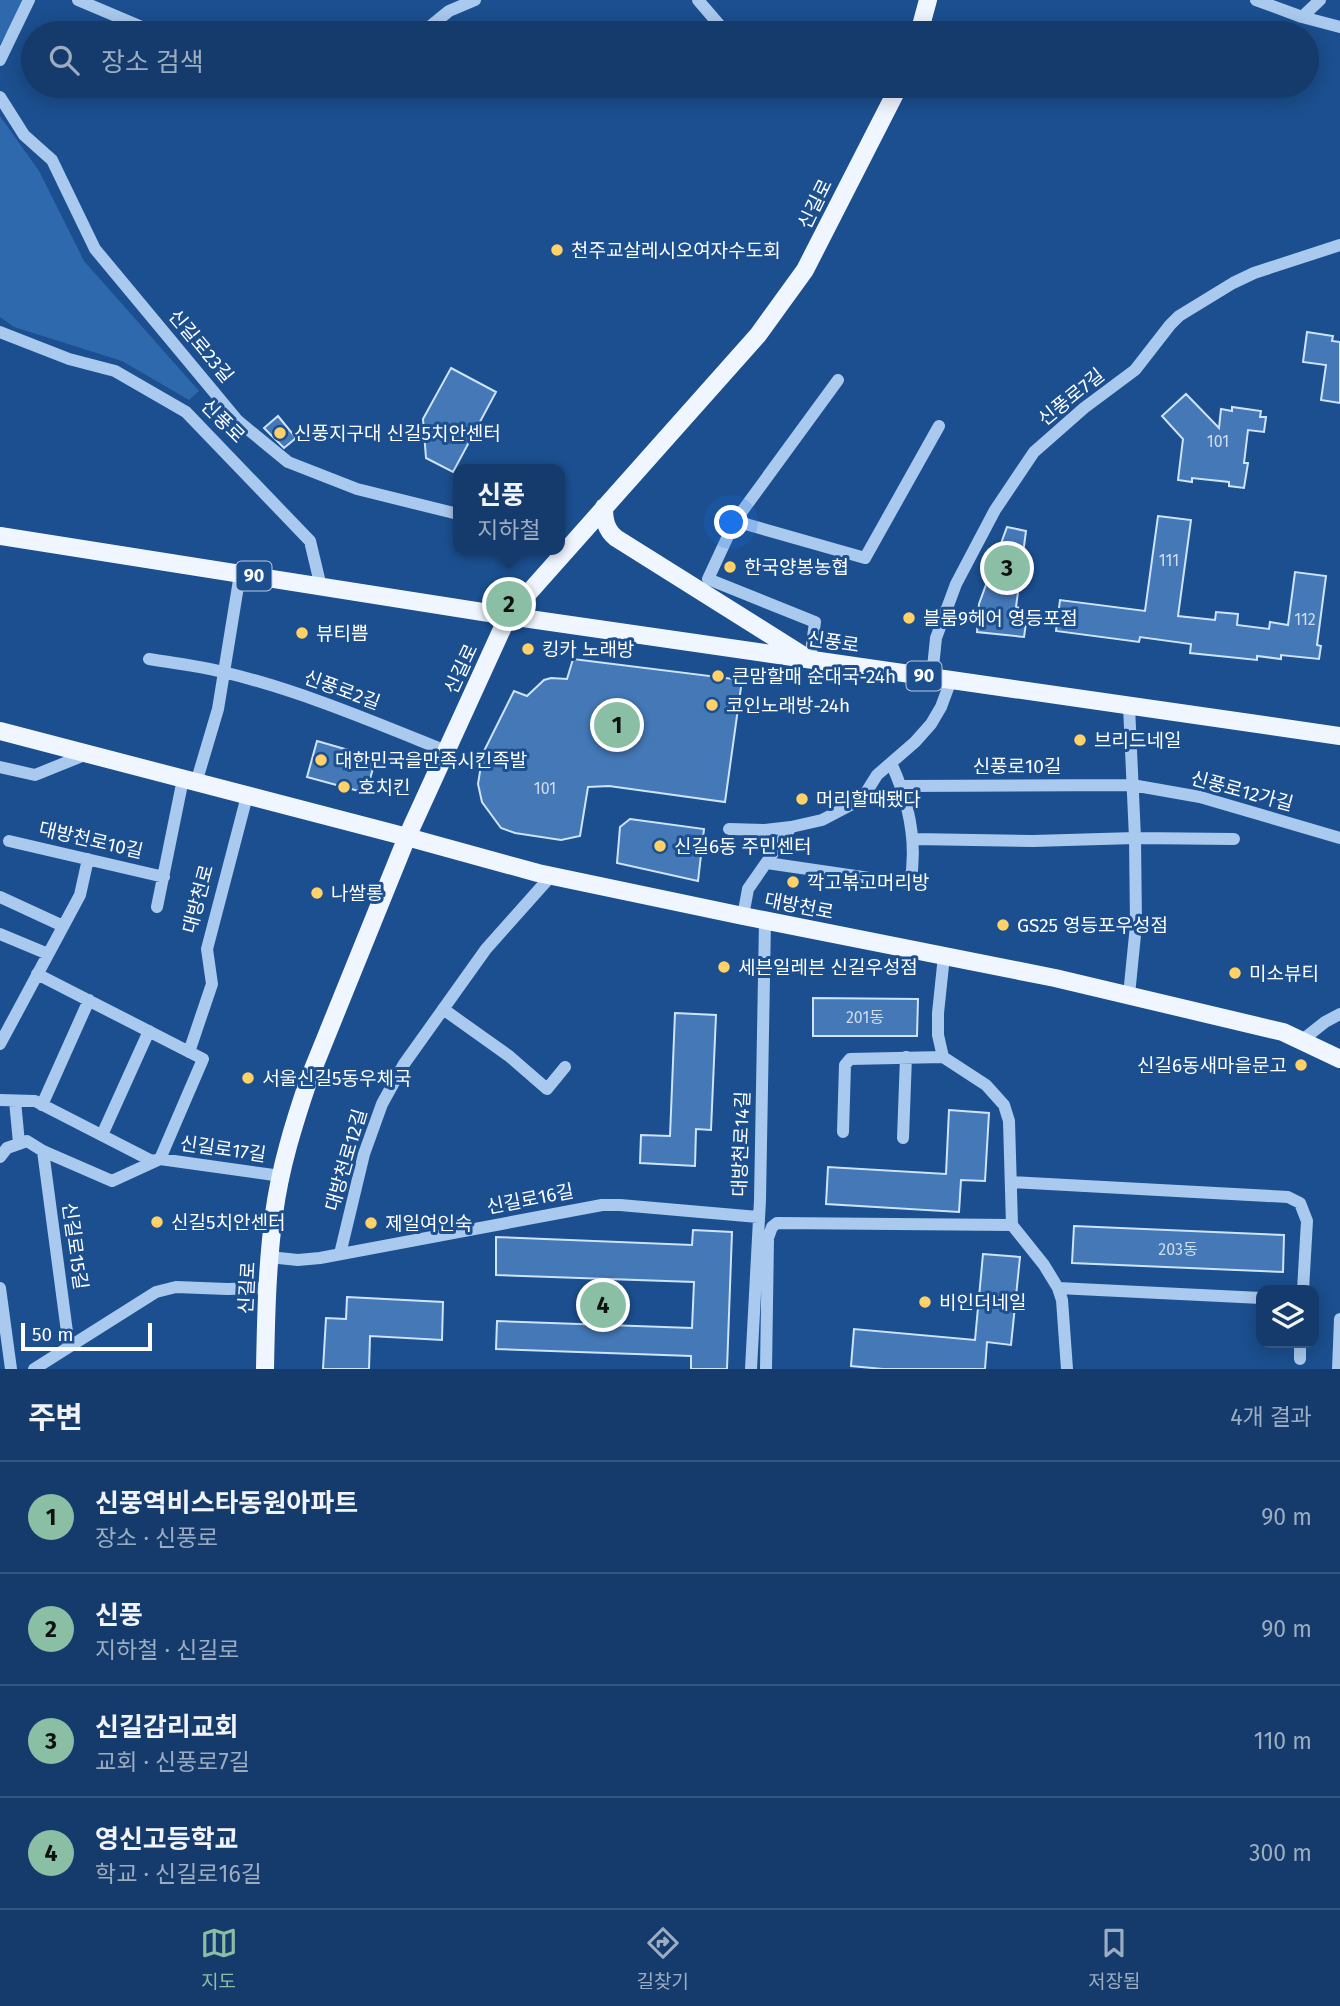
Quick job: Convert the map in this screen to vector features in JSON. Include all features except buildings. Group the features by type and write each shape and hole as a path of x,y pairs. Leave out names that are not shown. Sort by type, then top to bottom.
{"main road":[{"path":"923,21 929,0"},
{"name":"신길로","path":"565,547 750,345 805,270 893,98"},
{"path":"604,507 606,525 616,538 810,660"},
{"name":"신풍로","path":"0,536 508,616 1340,736"},
{"name":"신길로","path":"265,1369 267,1288 275,1211 295,1119 309,1079 407,837 508,616 558,555"},
{"name":"대방천로","path":"0,731 551,876 1055,978 1283,1032 1340,1059"}],"street":[{"path":"0,60 29,0"},
{"path":"78,0 128,21"},
{"path":"437,21 449,11 475,0"},
{"path":"698,0 716,21"},
{"path":"1256,0 1317,21"},
{"path":"1302,17 1320,0"},
{"path":"1319,21 1340,27"},
{"name":"신길로23길","path":"0,97 24,135 52,160 95,249 238,421 288,462 357,489 453,513"},
{"name":"신풍로7길","path":"932,677 936,638 956,584 995,510 1034,452 1084,408 1135,370 1180,316 1254,272 1340,245"},
{"name":"신풍로","path":"0,332 69,359 115,371 186,412 310,541 321,587"},
{"path":"810,660 815,622 708,579 735,521 838,380"},
{"path":"735,521 865,558 939,425"},
{"path":"190,781 218,709 240,574"},
{"name":"신풍로2길","path":"149,659 223,672 277,687 378,723 446,751"},
{"path":"729,829 765,830 791,827 821,820 862,799 877,775 931,724 951,680"},
{"path":"1129,706 1136,925 1129,995"},
{"path":"0,767 35,775 87,754"},
{"name":"대방천로","path":"766,863 910,884 914,839 902,786 891,763"},
{"name":"대방천로10길","path":"157,907 190,781"},
{"name":"신풍로10길","path":"902,786 1132,785"},
{"name":"신풍로12가길","path":"1132,785 1200,797 1340,838"},
{"name":"대방천로","path":"189,1052 212,984 207,949 247,796"},
{"path":"743,916 748,890 791,827"},
{"path":"765,830 772,836 776,849"},
{"path":"914,839 1234,839"},
{"name":"대방천로10길","path":"9,841 164,877"},
{"path":"0,1044 80,895 88,859"},
{"name":"대방천로12길","path":"340,1254 364,1154 382,1104 404,1063 486,949 551,876"},
{"path":"0,897 63,926"},
{"name":"대방천로14길","path":"751,1369 758,1217 765,920"},
{"path":"0,934 48,954"},
{"path":"943,1057 938,1035 938,1013 944,956"},
{"path":"37,974 189,1052"},
{"path":"42,1105 89,1000"},
{"path":"443,1009 509,1056 547,1089 565,1067"},
{"path":"1301,1041 1340,1014"},
{"path":"102,1135 149,1031"},
{"name":"신길로17길","path":"19,1143 27,1140 43,1151 112,1181 160,1159 203,1059 189,1052"},
{"path":"903,1138 906,1057"},
{"path":"843,1132 845,1065 850,1059 943,1057 986,1085 1004,1105 1009,1121 1012,1224 1037,1255 1058,1288 1063,1312 1067,1369"},
{"name":"신길로17길","path":"0,1100 35,1101 152,1161 160,1159 281,1176"},
{"path":"0,1157 7,1148 19,1143 15,1101"},
{"name":"신길로15길","path":"43,1151 69,1347"},
{"path":"1011,1182 1288,1197 1300,1203 1307,1221 1303,1285"},
{"name":"신길로16길","path":"269,1257 298,1260 320,1258 602,1205 758,1217"},
{"path":"766,1369 768,1238 772,1227 777,1223 1012,1224"},
{"path":"34,1369 156,1292 176,1287 267,1288"},
{"path":"0,1288 11,1369"},
{"path":"1058,1288 1256,1298"},
{"path":"1338,1369 1340,1320"},
{"path":"1300,1348 1300,1359"}],"shaded area":[{"path":"0,0 27,0 0,44"},
{"path":"0,116 39,171 84,261 199,391 189,400 122,361 14,327 0,317"}],"place":[{"name":"천주교살레시오여자수도회","path":"557,250"},
{"name":"신풍지구대 신길5치안센터","path":"280,433"},
{"name":"한국양봉농협","path":"730,567"},
{"name":"신길감리교회","path":"1007,568"},
{"name":"신풍","path":"509,604"},
{"name":"블룸9헤어 영등포점","path":"909,618"},
{"name":"뷰티쁨","path":"302,633"},
{"name":"킹카 노래방","path":"528,649"},
{"name":"큰맘할매 순대국-24h","path":"718,676"},
{"name":"코인노래방-24h","path":"712,705"},
{"name":"신풍역비스타동원아파트","path":"617,725"},
{"name":"브리드네일","path":"1080,740"},
{"name":"대한민국을만족시킨족발","path":"321,760"},
{"name":"호치킨","path":"344,787"},
{"name":"머리할때됐다","path":"802,799"},
{"name":"신길6동 주민센터","path":"660,846"},
{"name":"깍고볶고머리방","path":"793,882"},
{"name":"나쌀롱","path":"317,893"},
{"name":"GS25 영등포우성점","path":"1003,925"},
{"name":"세븐일레븐 신길우성점","path":"724,967"},
{"name":"미소뷰티","path":"1235,973"},
{"name":"신길6동새마을문고","path":"1301,1065"},
{"name":"서울신길5동우체국","path":"248,1078"},
{"name":"신길5치안센터","path":"157,1222"},
{"name":"제일여인숙","path":"371,1223"},
{"name":"비인더네일","path":"925,1302"},
{"name":"영신고등학교","path":"603,1305"}]}
